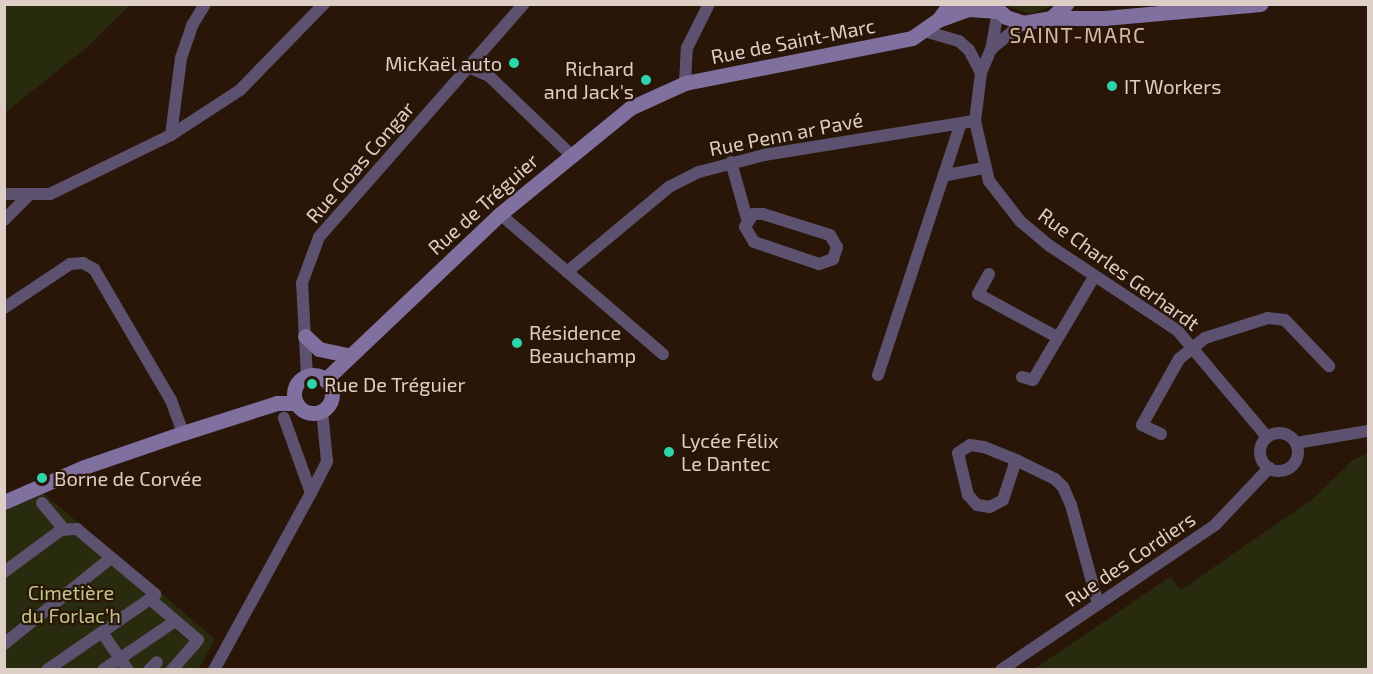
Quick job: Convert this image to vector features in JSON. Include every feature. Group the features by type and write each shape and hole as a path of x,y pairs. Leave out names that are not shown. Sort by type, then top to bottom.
{"main road":[{"name":"Rue de Saint-Marc","path":"685,83 893,43 924,31 938,20 950,4"},
{"path":"1051,18 1066,4"},
{"path":"1105,4 1122,15"},
{"path":"995,8 1023,22 1051,18 1260,4"},
{"name":"Rue de Saint-Marc","path":"938,20 969,9 995,8"},
{"name":"Rue de Tréguier","path":"326,380 347,355 500,214 570,154 630,108 685,83"},
{"path":"305,336 326,351 347,355"},
{"path":"7,496 84,467 277,403 296,403 306,412 322,411 331,399 331,388 326,380 307,376 296,387 296,403"}],"street":[{"path":"171,135 181,57 193,24 205,4"},
{"path":"4,194 28,196 50,194 171,135 240,90 324,4"},
{"path":"685,83 687,48 709,4"},
{"name":"Rue Goas Congar","path":"307,376 302,282 319,237 521,5"},
{"name":"Rue Charles Gerhardt","path":"995,8 991,49 981,73 975,121 984,168 989,181 1020,221 1094,277 1177,330 1268,437"},
{"name":"Rue Charles Gerhardt","path":"991,49 1023,22"},
{"path":"924,31 946,35 964,45 981,73"},
{"path":"468,67 489,76 570,154"},
{"name":"Rue Penn ar Pavé","path":"567,272 669,187 699,172 731,162 975,121"},
{"path":"878,375 946,175 961,123"},
{"path":"731,162 747,219 746,231 754,242 819,264 833,259 837,247 830,235 762,213 747,219"},
{"path":"946,175 984,168"},
{"path":"4,220 28,196"},
{"path":"500,214 663,354"},
{"path":"4,308 70,264 83,263 94,269 171,400 183,433"},
{"path":"989,274 978,294 1057,337"},
{"path":"1022,376 1033,380 1094,277"},
{"path":"1161,434 1142,425 1179,359 1192,345 1268,318 1285,320 1329,366"},
{"path":"311,493 327,461 322,411"},
{"path":"213,669 311,493 284,418"},
{"path":"1296,443 1298,455 1293,465 1279,471 1269,468 1260,453 1268,437 1283,434 1296,443 1368,430"},
{"path":"1016,460 1003,500 990,507 977,505 968,495 958,453 970,445 1016,460 1064,487 1098,604"},
{"name":"Rue des Cordiers","path":"1001,669 1215,525 1269,468"},
{"path":"42,503 65,530"},
{"path":"4,572 65,530 77,529 155,594 102,634 49,669"},
{"path":"4,644 111,558"},
{"path":"150,600 198,640 172,669"},
{"path":"103,669 175,621"},
{"path":"102,634 128,669"}],"green space":[{"path":"4,5 130,5 86,48 5,113"},
{"path":"1003,5 1055,5 1030,14"},
{"path":"1368,453 1368,669 1034,669 1170,577 1181,590 1314,498 1353,460"},
{"name":"Cimetière du Forlac’h","path":"43,493 215,639 199,669 5,669 4,511"}],"place":[{"name":"MicKaël auto","path":"514,63"},
{"name":"Richard and Jack's","path":"646,80"},
{"name":"IT Workers","path":"1112,86"},
{"name":"Résidence Beauchamp","path":"517,343"},
{"name":"Rue De Tréguier","path":"312,384"},
{"name":"Lycée Félix Le Dantec","path":"669,452"},
{"name":"Borne de Corvée","path":"42,478"}],"district":[{"name":"SAINT-MARC","path":"1078,35"}]}
